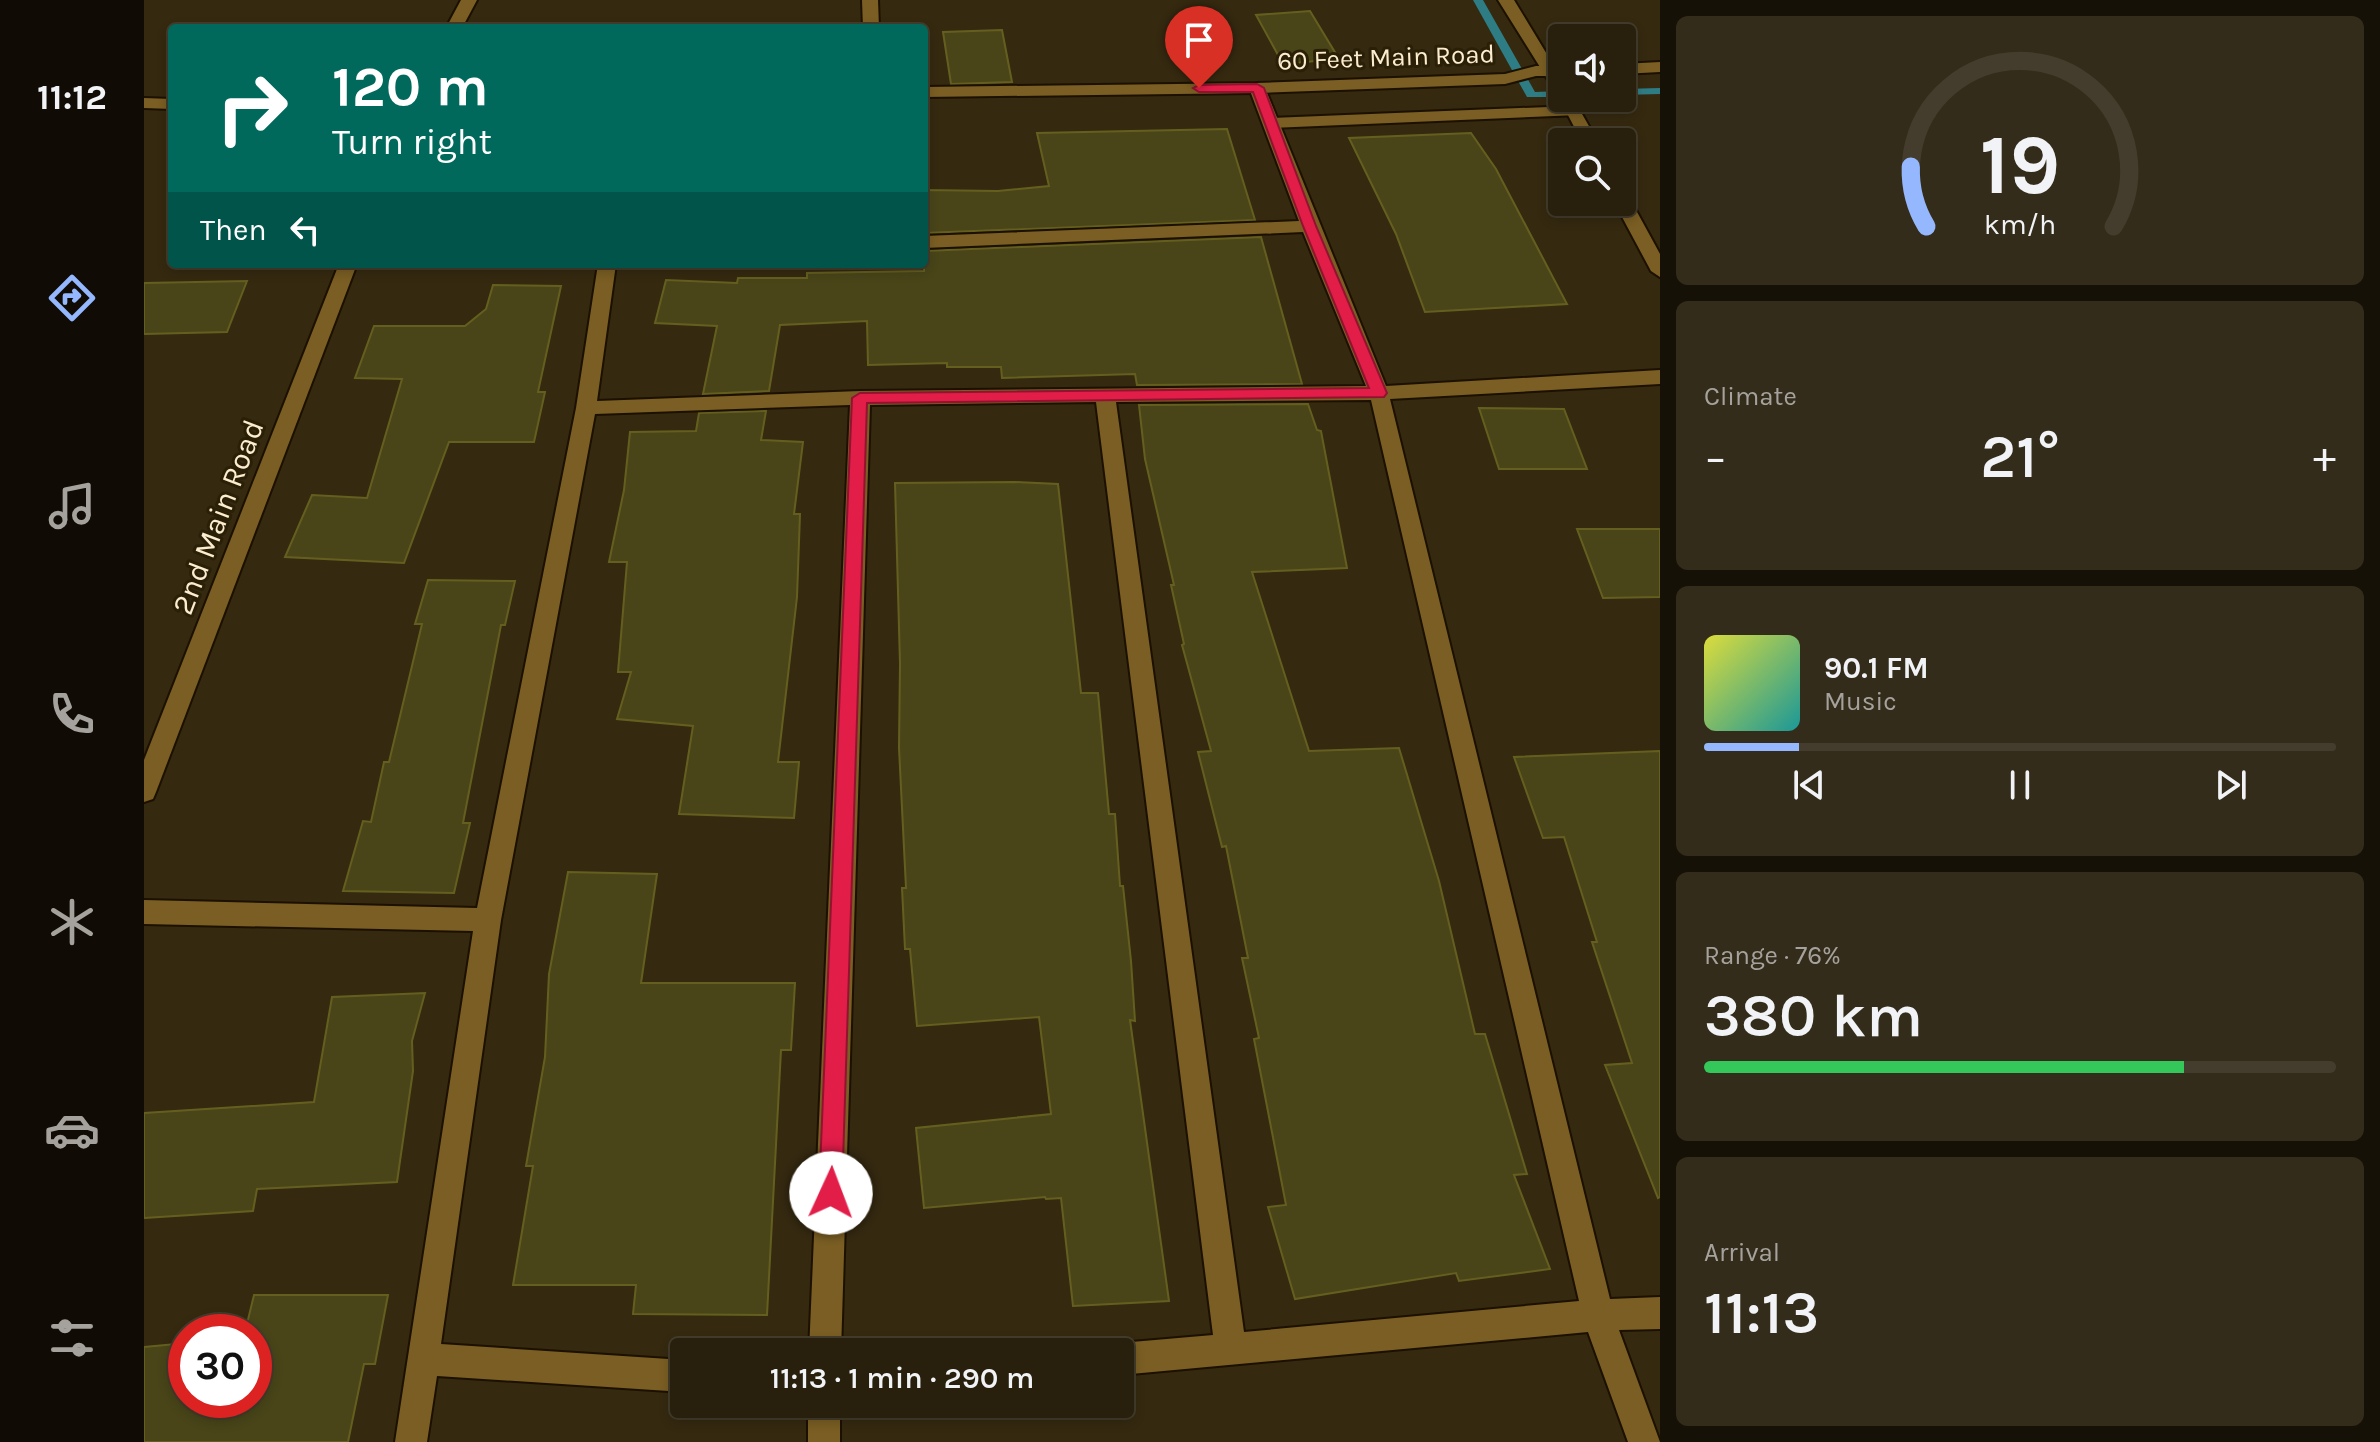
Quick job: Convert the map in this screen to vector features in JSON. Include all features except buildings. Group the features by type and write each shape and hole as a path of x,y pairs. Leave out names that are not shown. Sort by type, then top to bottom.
{"street":[{"path":"456,24 469,0"},
{"path":"870,0 871,24"},
{"path":"1506,0 1548,70"},
{"path":"1636,68 1660,67"},
{"name":"60 Feet Main Road","path":"928,92 1257,88 1505,79 1548,86"},
{"path":"1257,88 1379,393 1598,1315 1644,1442"},
{"path":"1271,123 1548,89"},
{"path":"144,124 148,103 168,104"},
{"path":"1630,216 1660,271"},
{"path":"928,242 1310,226"},
{"name":"2nd Main Road","path":"144,792 346,268"},
{"path":"411,1442 488,920 586,408 606,268"},
{"path":"586,408 860,398 1379,393 1660,377"},
{"path":"1105,395 1231,1349"},
{"path":"826,1338 860,398"},
{"path":"144,912 488,920"},
{"path":"1134,1358 1598,1315 1660,1313"},
{"path":"424,1359 670,1375"},
{"path":"824,1418 824,1442"}],"waterway":[{"path":"1478,0 1531,95 1548,94"},
{"path":"1636,92 1660,91"}],"route":[{"path":"831,1193 860,398 1379,393 1257,88 1199,88"}]}
